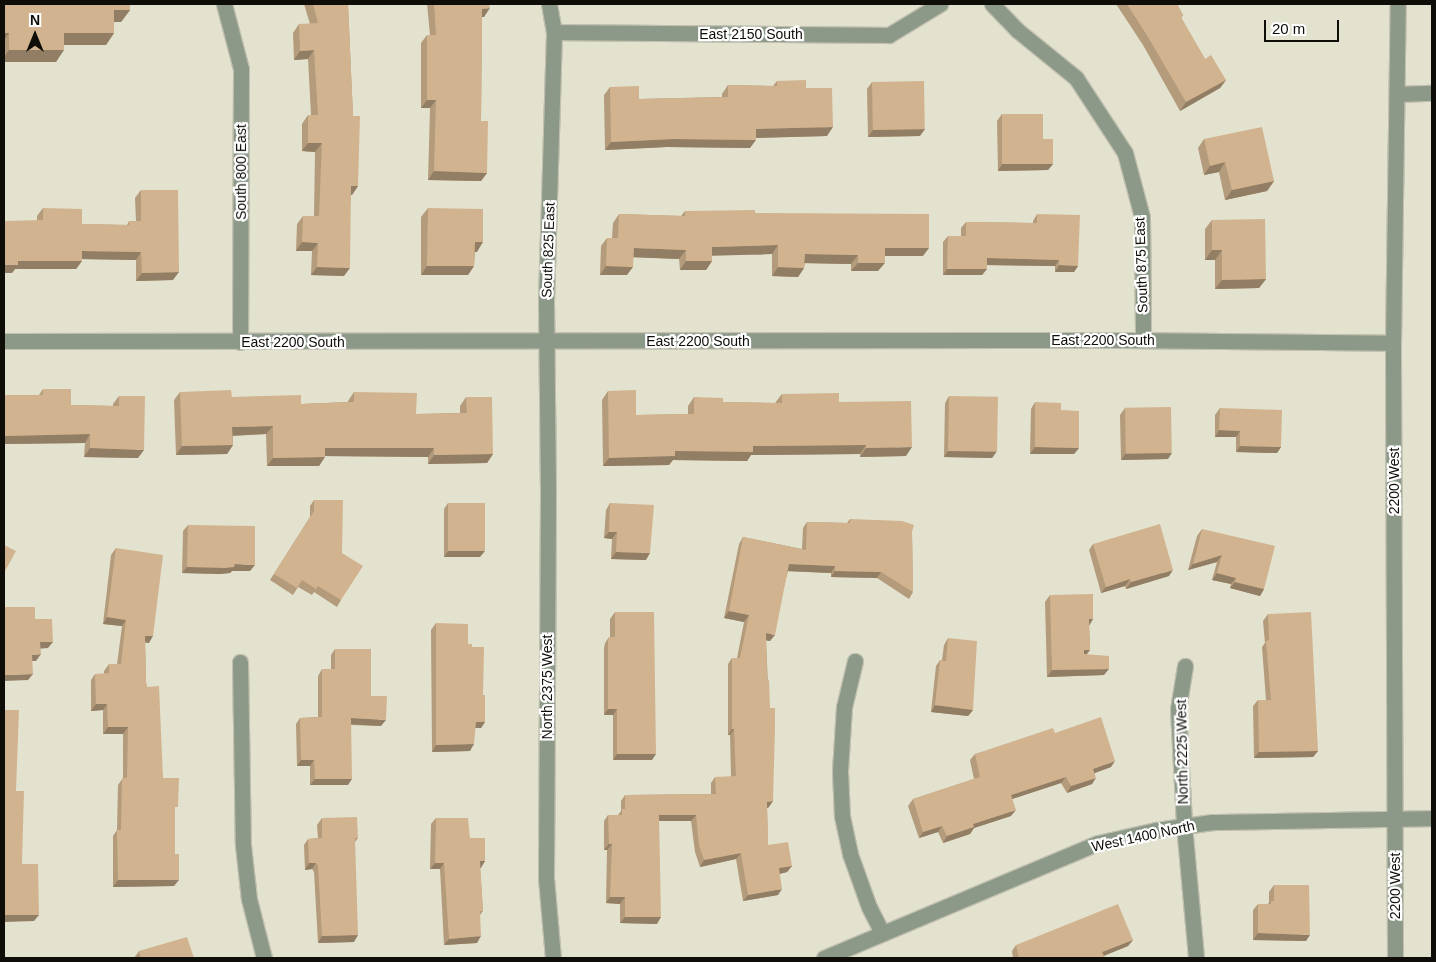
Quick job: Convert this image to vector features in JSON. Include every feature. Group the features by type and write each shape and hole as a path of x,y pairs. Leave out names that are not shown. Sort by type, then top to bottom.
{"street":[{"name":"South 800 East","path":"224,4 241,69 240,342"},
{"name":"South 825 East","path":"548,496 546,300 554,32 549,4"},
{"name":"East 2150 South","path":"554,32 889,35 940,4"},
{"name":"South 875 East","path":"992,4 1017,30 1076,78 1125,153 1142,217 1143,340"},
{"name":"2200 West","path":"1395,958 1393,343 1398,4"},
{"path":"1397,94 1432,93"},
{"name":"East 2200 South","path":"4,341 1143,340 1393,343"},
{"name":"North 2375 West","path":"548,496 546,878 553,958"},
{"path":"855,661 844,707 840,771 842,816 850,854 869,907 882,933"},
{"path":"240,662 243,845 248,899 264,958"},
{"name":"North 2225 West","path":"1185,666 1178,709 1184,825 1196,958"},
{"name":"West 1400 North","path":"824,958 1098,843 1184,825 1212,822 1432,818"}],"building":[{"path":"4,4 130,4 130,10 114,10 114,33 64,33 64,50 9,50 9,33 4,33"},
{"path":"313,4 348,4 353,116 360,116 358,186 351,186 350,268 317,267 318,243 302,242 303,216 319,216 322,143 308,143 308,115 318,115 314,50 300,51 299,24 318,23"},
{"path":"434,4 489,4 490,8 482,9 481,121 488,121 487,173 434,171 436,100 427,100 427,35 436,35"},
{"path":"1127,4 1177,4 1183,15 1181,17 1205,59 1211,55 1226,80 1186,102"},
{"path":"806,80 806,88 832,88 833,127 756,129 756,140 673,139 611,142 610,87 639,86 639,99 728,97 728,85 777,86 777,81"},
{"path":"924,81 925,129 873,130 872,82"},
{"path":"1002,114 1043,114 1043,139 1053,139 1053,164 1002,164"},
{"path":"1262,127 1274,181 1232,190 1225,162 1210,166 1204,139"},
{"path":"141,190 178,190 179,272 142,273 141,252 82,251 82,261 18,261 18,265 4,265 4,221 43,220 43,208 82,209 82,224 129,225 129,221 141,221"},
{"path":"428,208 483,209 483,242 475,242 474,266 427,266"},
{"path":"755,210 755,213 929,214 929,248 885,248 885,263 858,263 858,255 805,254 804,268 778,267 778,245 712,247 712,261 686,261 686,250 634,248 633,267 606,266 607,238 618,238 619,214 685,216 685,211"},
{"path":"1037,214 1080,215 1078,266 1059,265 1059,260 987,258 987,269 947,269 948,236 966,236 966,222 1037,223"},
{"path":"1265,219 1266,279 1222,280 1222,250 1212,250 1212,220"},
{"path":"43,389 71,389 71,405 119,406 119,396 145,396 144,450 90,448 90,434 4,436 4,395 43,395"},
{"path":"231,390 232,397 301,395 301,404 354,402 354,392 417,393 416,414 467,413 466,397 492,397 493,454 434,455 434,448 325,448 325,457 273,458 273,426 232,427 233,445 182,446 180,392"},
{"path":"636,390 636,415 694,414 694,397 723,398 723,402 782,403 782,394 839,393 839,402 911,401 912,447 866,448 866,445 753,446 753,452 675,451 675,456 609,458 608,391"},
{"path":"949,396 998,397 997,452 948,451"},
{"path":"1035,402 1061,403 1061,410 1079,411 1079,448 1035,447"},
{"path":"1171,407 1172,453 1126,454 1125,408"},
{"path":"1220,408 1282,410 1281,447 1240,446 1240,431 1219,430"},
{"path":"314,500 343,500 342,553 363,566 341,600 318,586 316,589 302,580 297,588 274,574 314,511"},
{"path":"448,503 485,503 485,551 448,551"},
{"path":"610,503 654,505 650,553 616,552 617,532 609,532"},
{"path":"850,519 902,521 914,525 912,532 913,592 881,572 835,571 835,566 789,564 775,635 766,633 767,680 769,680 770,708 775,708 773,801 767,802 768,845 788,842 792,866 779,868 782,889 748,895 741,853 704,860 699,845 696,815 659,815 661,917 625,917 625,897 610,897 612,844 609,844 608,815 622,815 622,809 625,809 625,795 716,794 715,777 736,776 734,729 732,729 732,658 740,658 749,615 729,611 743,537 806,550 807,522 850,523"},
{"path":"1160,524 1173,570 1131,582 1130,579 1106,587 1093,544"},
{"path":"188,525 255,526 255,565 235,564 234,567 225,568 187,567"},
{"path":"1202,529 1275,546 1264,589 1235,582 1236,578 1217,573 1222,555 1193,564"},
{"path":"4,545 16,551 4,573"},
{"path":"116,548 163,555 153,636 145,636 146,682 147,687 159,686 163,778 179,778 178,807 175,807 175,854 179,854 179,880 118,880 117,830 121,830 122,778 127,778 128,727 108,727 107,704 96,704 95,674 109,673 109,664 121,664 126,620 107,617"},
{"path":"1093,594 1093,619 1089,619 1090,650 1084,650 1084,654 1109,656 1109,669 1052,670 1050,595"},
{"path":"4,607 35,607 35,619 52,619 53,642 40,642 41,654 32,655 33,674 4,675"},
{"path":"615,612 654,612 656,754 617,754 617,709 608,709 608,641 609,637 615,637"},
{"path":"1311,612 1318,751 1259,752 1258,700 1271,700 1266,641 1269,640 1268,614"},
{"path":"436,623 468,624 468,644 472,644 472,647 484,647 483,695 485,695 485,722 476,722 474,744 436,745"},
{"path":"948,638 977,641 973,710 935,705 940,660 946,661"},
{"path":"335,649 371,649 371,696 387,696 386,720 351,718 352,779 315,779 314,760 301,760 300,718 322,717 322,669 335,669"},
{"path":"4,710 19,710 16,791 24,791 22,864 38,864 39,915 4,915"},
{"path":"1101,717 1115,761 1093,769 1096,778 1071,786 1066,777 1011,795 1016,810 973,824 974,827 947,836 942,826 923,832 913,799 980,777 975,754 1053,728 1055,733"},
{"path":"357,817 358,838 355,838 358,935 322,936 318,866 316,863 309,863 308,839 322,838 322,818"},
{"path":"436,818 468,818 470,838 485,838 485,861 480,861 483,911 480,911 481,936 449,939 444,863 435,863"},
{"path":"1274,885 1309,885 1310,935 1258,933 1258,904 1271,904 1271,901 1274,901"},
{"path":"1118,904 1133,940 1102,952 1105,958 1019,958 1016,945"},
{"path":"187,937 194,958 141,958 139,951"}]}
